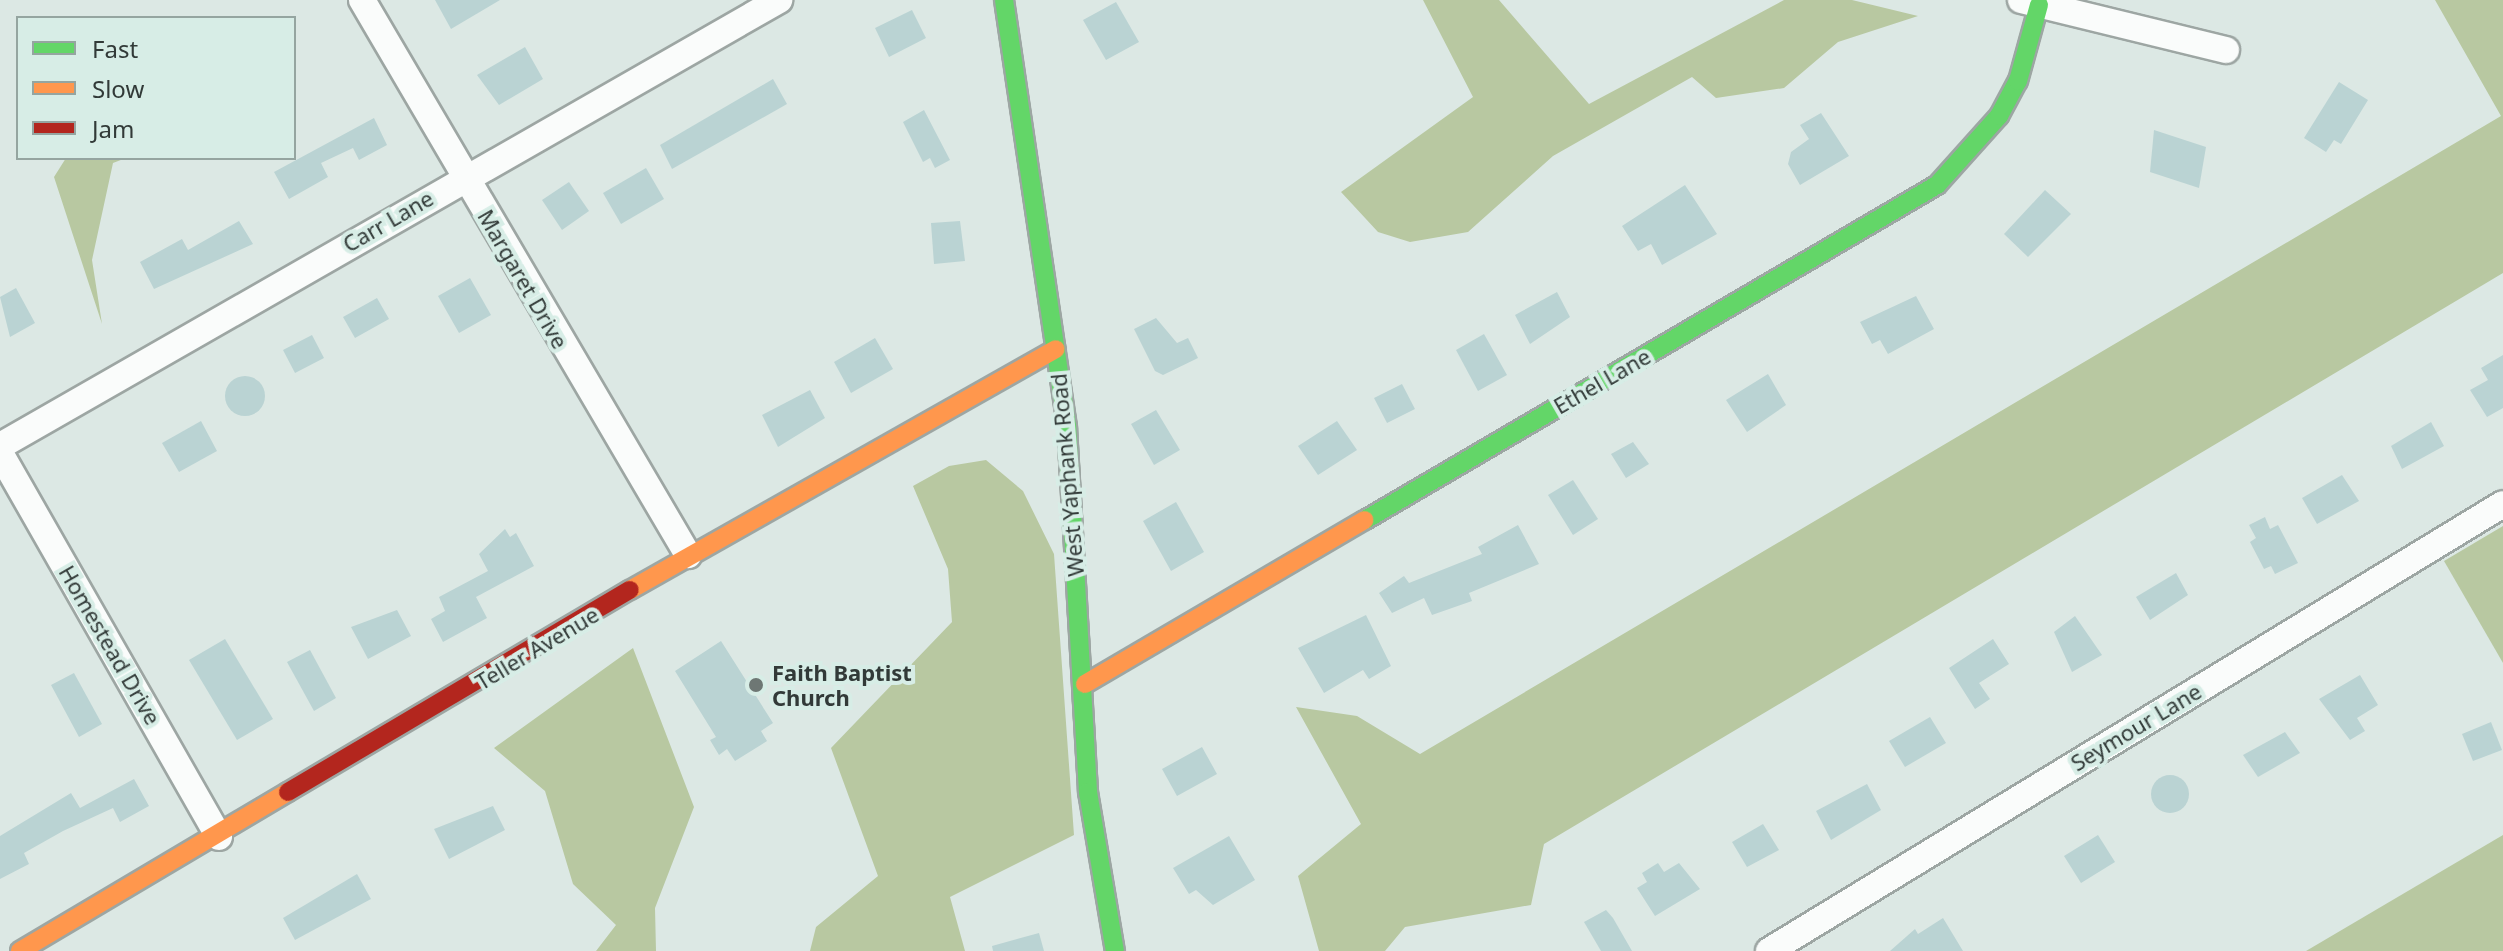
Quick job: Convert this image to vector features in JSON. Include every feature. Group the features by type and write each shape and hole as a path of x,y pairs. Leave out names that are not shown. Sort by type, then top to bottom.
{"street":[{"name":"Margaret Drive","path":"362,0 688,555"},
{"name":"West Yaphank Road","path":"1004,0 1056,349 1085,684 1088,792 1115,951"},
{"name":"Carr Lane","path":"0,446 768,3"},
{"path":"2030,3 2226,50"},
{"name":"Ethel Lane","path":"1085,684 1937,185 1999,116 2018,81 2030,3"},
{"name":"Teller Avenue","path":"20,951 219,837 688,555 1056,349"},
{"name":"Homestead Drive","path":"0,453 219,837"},
{"name":"Seymour Lane","path":"1769,951 2503,504"}],"green space":[{"path":"1423,0 1499,0 1589,104 1784,0 1852,0 1918,16 1838,42 1784,88 1716,98 1692,77 1553,156 1468,232 1410,242 1378,232 1341,192 1473,97"},
{"path":"2435,0 2503,0 2503,273 1544,844 1531,905 1405,927 1385,951 1319,951 1298,876 1361,824 1296,707 1357,716 1420,754 2501,116"},
{"path":"65,160 121,160 113,163 92,260 102,324 54,177"},
{"path":"986,460 1023,491 1054,554 1074,835 950,897 965,951 810,951 816,927 878,876 831,748 952,622 948,569 913,486 949,466"},
{"path":"2503,526 2503,663 2444,561"},
{"path":"633,648 694,807 655,908 656,951 596,951 616,925 573,884 545,791 494,748"},
{"path":"2503,835 2503,951 2306,951"}],"building":[{"path":"435,0 500,0 451,29"},
{"path":"1116,2 1139,42 1106,60 1083,20"},
{"path":"912,10 926,38 889,57 875,28"},
{"path":"525,47 543,79 499,105 477,75"},
{"path":"773,79 787,104 672,169 660,145"},
{"path":"2339,82 2368,100 2341,144 2334,140 2326,152 2304,138"},
{"path":"924,110 950,160 935,168 930,158 923,162 903,122"},
{"path":"1821,113 1849,156 1800,185 1788,164 1791,152 1809,139 1800,125"},
{"path":"374,118 387,145 359,160 353,148 321,163 328,177 289,199 274,172"},
{"path":"2154,130 2206,147 2199,188 2150,172"},
{"path":"646,168 664,199 621,224 603,193"},
{"path":"569,182 589,211 562,230 542,200"},
{"path":"1685,185 1717,234 1662,265 1651,244 1638,251 1622,226"},
{"path":"2045,190 2071,214 2028,257 2004,234"},
{"path":"239,221 253,244 154,289 140,262 182,239 188,250"},
{"path":"960,221 965,261 934,264 931,223"},
{"path":"470,278 491,315 459,333 438,296"},
{"path":"16,288 35,323 10,337 0,297"},
{"path":"1557,292 1570,317 1530,344 1515,315"},
{"path":"1916,296 1934,329 1888,354 1880,340 1872,344 1860,322"},
{"path":"377,298 389,319 355,338 343,317"},
{"path":"1156,318 1177,343 1188,338 1198,358 1163,375 1155,371 1134,329"},
{"path":"1484,334 1507,375 1478,391 1456,350"},
{"path":"312,335 324,358 295,373 283,350"},
{"path":"875,338 893,369 851,393 834,362"},
{"path":"2503,355 2503,408 2487,417 2470,390 2488,380 2481,368"},
{"path":"1768,374 1786,405 1747,432 1726,400"},
{"path":"245,376 259,382 265,396 259,410 245,416 231,410 225,396 231,382"},
{"path":"1402,384 1415,409 1387,423 1374,398"},
{"path":"810,390 825,418 778,447 762,415"},
{"path":"1156,410 1180,450 1154,465 1131,424"},
{"path":"201,421 217,451 179,472 162,443"},
{"path":"1337,421 1357,450 1318,475 1298,446"},
{"path":"2431,422 2444,446 2402,469 2391,446"},
{"path":"1633,442 1649,464 1626,478 1611,454"},
{"path":"2342,475 2359,501 2317,524 2302,498"},
{"path":"1573,480 1598,519 1573,535 1548,495"},
{"path":"1176,502 1204,552 1171,571 1143,521"},
{"path":"2265,517 2270,529 2278,525 2298,563 2275,574 2271,566 2264,569 2250,542 2256,538 2249,525"},
{"path":"1518,525 1539,564 1469,593 1472,601 1432,615 1424,598 1392,613 1379,593 1404,576 1409,583 1482,554 1478,547"},
{"path":"505,529 510,537 516,533 534,566 476,597 487,618 443,642 431,619 445,611 439,597 488,571 479,554"},
{"path":"2176,573 2188,595 2150,620 2136,597"},
{"path":"397,610 411,636 368,659 351,627"},
{"path":"1366,615 1391,666 1369,679 1363,670 1324,693 1298,648"},
{"path":"2075,616 2102,655 2072,672 2054,632"},
{"path":"225,639 273,719 237,740 189,660"},
{"path":"1993,639 2009,664 1979,683 1990,699 1975,709 1949,668"},
{"path":"721,641 773,723 761,731 767,741 735,761 727,749 719,755 710,740 716,737 675,671"},
{"path":"310,650 336,698 314,711 287,662"},
{"path":"74,673 102,724 79,737 51,685"},
{"path":"2360,675 2378,705 2357,718 2365,731 2350,740 2319,699"},
{"path":"1930,717 1946,743 1905,767 1889,741"},
{"path":"2491,722 2502,750 2473,761 2462,734"},
{"path":"2285,732 2300,753 2258,777 2243,755"},
{"path":"1202,747 1217,774 1177,796 1162,769"},
{"path":"2170,775 2183,781 2189,794 2183,807 2170,813 2157,807 2151,794 2157,781"},
{"path":"134,779 149,806 120,822 113,808 63,831 24,853 29,864 0,879 0,836 71,793 80,808"},
{"path":"1867,784 1881,810 1831,840 1816,811"},
{"path":"493,806 505,830 449,859 434,829"},
{"path":"1763,824 1779,850 1747,867 1732,842"},
{"path":"2098,835 2115,862 2081,883 2064,856"},
{"path":"1229,836 1255,880 1213,905 1196,890 1189,894 1173,868"},
{"path":"1658,863 1664,872 1679,863 1700,889 1655,916 1637,888 1647,882 1642,873"},
{"path":"357,874 371,899 295,940 283,918"},
{"path":"1606,910 1632,951 1601,951 1584,922"},
{"path":"1943,918 1963,951 1890,951 1915,929 1918,934"},
{"path":"1039,933 1044,951 993,951 992,946"}],"traffic: fast":[{"path":"1004,0 1067,427 1088,792 1115,951"},
{"path":"1365,520 1937,185 1999,116 2018,81 2039,5"}],"traffic: slow":[{"path":"630,590 1056,349"},
{"path":"1085,684 1365,520"},
{"path":"20,951 288,792"}],"traffic: jam":[{"path":"288,792 630,590"}],"place":[{"name":"Faith Baptist Church","path":"756,685"}]}
